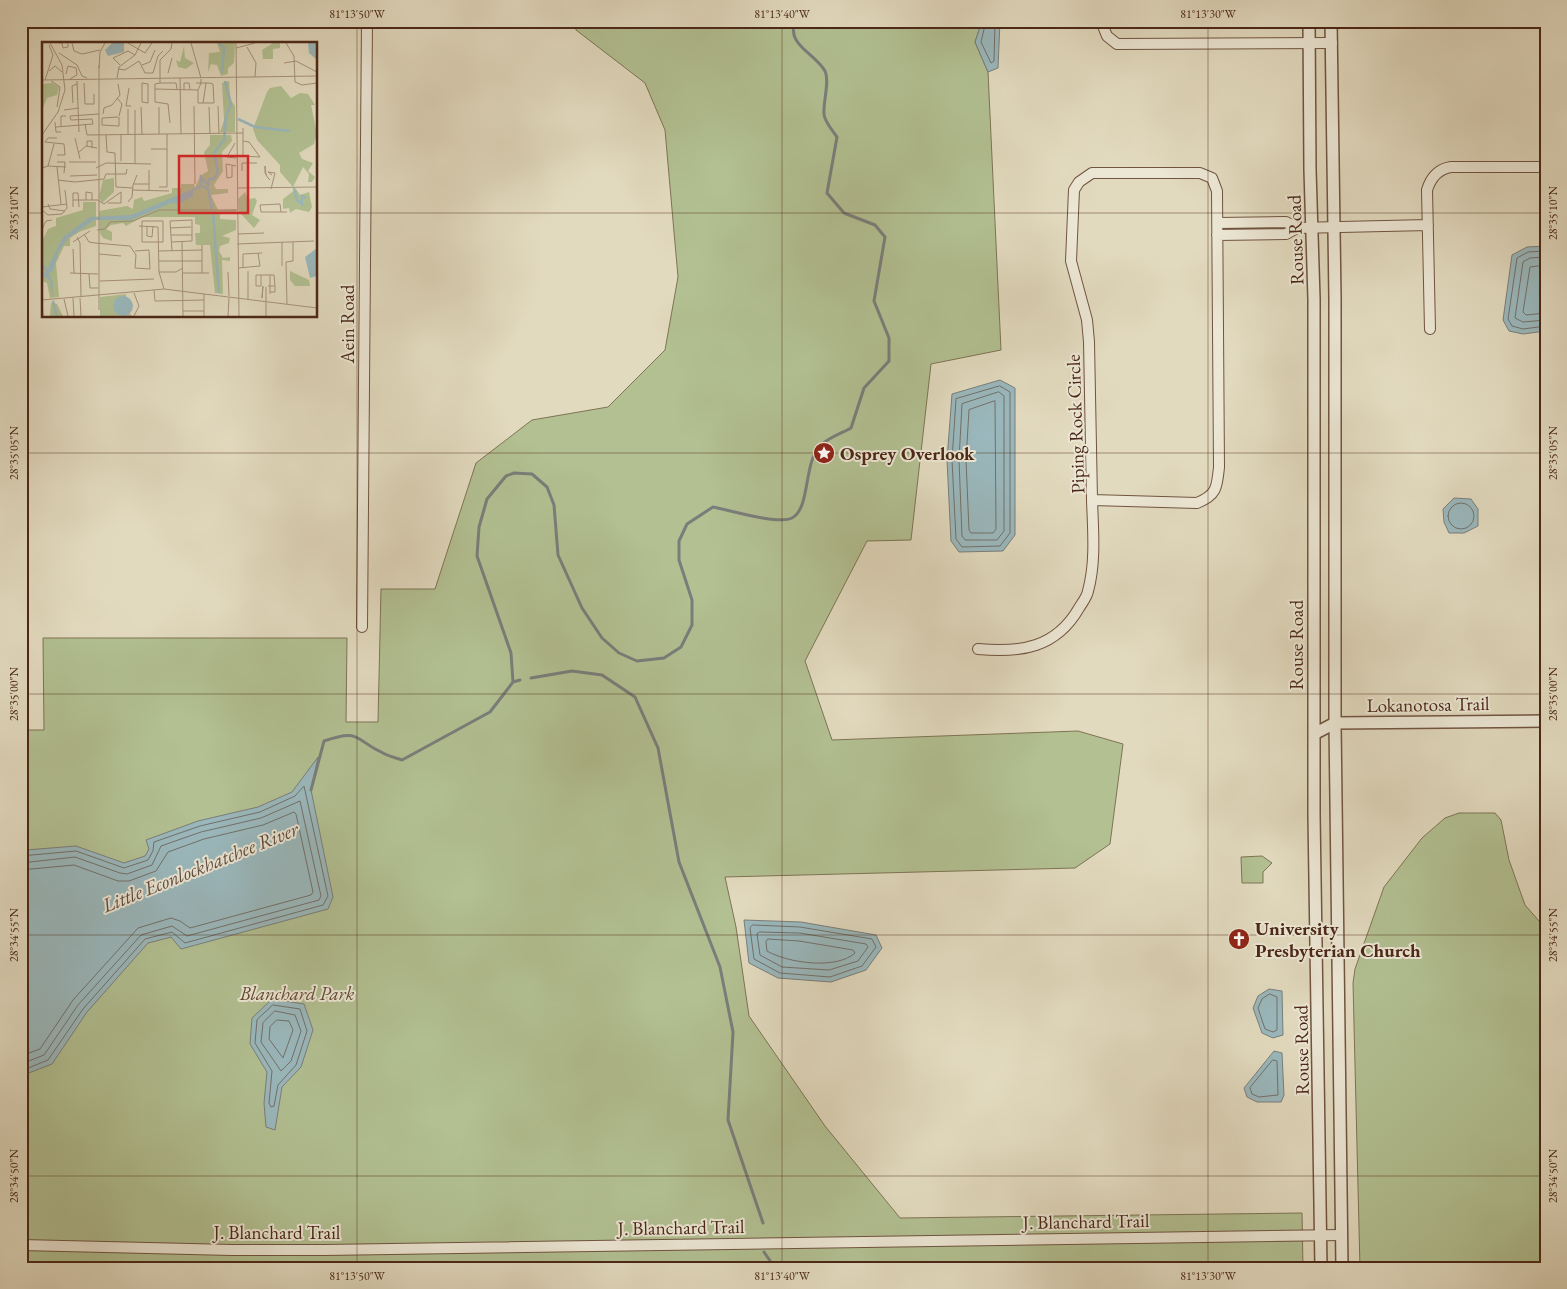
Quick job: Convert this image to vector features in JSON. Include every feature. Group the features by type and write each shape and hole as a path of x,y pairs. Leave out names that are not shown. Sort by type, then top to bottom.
{"street":[{"name":"Aein Road","path":"362,627 367,21"},
{"path":"1101,21 1106,36 1117,44 1332,43"},
{"name":"Rouse Road","path":"1309,21 1314,300 1314,734 1321,1268"},
{"name":"Rouse Road","path":"1332,21 1335,723 1342,1268"},
{"path":"1488,21 1546,22"},
{"path":"1430,329 1427,190 1430,180 1444,168 1546,167"},
{"name":"Piping Rock Circle","path":"1092,173 1200,173 1212,178 1218,191 1217,235 1220,467 1217,487 1210,497 1197,502 1092,500 1089,342 1087,320 1071,261 1074,190 1079,182 1092,173"},
{"path":"1218,223 1286,222 1297,228 1428,225"},
{"path":"1254,223 1254,234"},
{"path":"1217,235 1286,234 1297,228"},
{"path":"978,649 1003,652 1032,648 1050,640 1072,621 1088,593 1090,585 1093,561 1092,500"},
{"name":"Lokanotosa Trail","path":"1314,734 1335,723 1546,721"},
{"name":"J. Blanchard Trail","path":"21,1245 232,1250 324,1250 1342,1235"}],"green space":[{"name":"Blanchard Park","path":"575,21 982,21 975,42 988,72 1001,350 931,364 911,540 867,541 805,661 832,740 1078,731 1123,744 1110,844 1075,868 725,877 736,927 749,1016 825,1126 900,1218 1302,1213 1303,1268 21,1268 21,730 44,730 43,638 347,638 346,722 378,722 381,589 435,589 476,463 532,420 608,407 665,350 678,277 665,130 645,83 576,30"},
{"path":"1459,813 1495,813 1501,820 1509,860 1525,905 1546,929 1546,1268 1360,1268 1353,983 1355,969 1384,887 1422,838 1445,818"},
{"path":"1262,856 1272,863 1263,872 1263,883 1242,883 1241,857"}],"water":[{"path":"982,21 1000,21 998,68 988,72 975,42"},
{"path":"1546,246 1546,331 1523,334 1509,331 1503,320 1512,255 1527,247"},
{"path":"1000,380 1015,388 1015,535 1003,551 959,552 951,541 947,460 952,394"},
{"path":"1454,498 1471,499 1478,509 1478,526 1464,533 1449,533 1444,522 1443,509"},
{"path":"318,757 311,790 333,897 328,909 181,949 171,937 148,943 87,1012 52,1064 21,1076 21,853 26,850 76,846 124,863 145,856 149,849 146,840 198,821 258,807 292,792"},
{"path":"744,920 801,922 876,935 882,948 866,970 831,982 778,978 749,963"},
{"path":"1269,989 1282,991 1283,1035 1273,1038 1262,1033 1253,1008 1258,996"},
{"path":"272,999 304,1004 313,1030 301,1067 282,1087 275,1130 266,1127 264,1103 267,1072 250,1044 252,1018"},
{"path":"1274,1051 1282,1053 1284,1095 1281,1102 1257,1102 1247,1097 1244,1088"}],"waterway":[{"name":"Little Econlockhatchee River","path":"311,790 324,741 336,737 356,737 385,754 402,760 490,712 513,682 511,653 477,556 479,527 487,499 506,476 514,473 532,474 547,487 554,505 558,555 582,608 602,638 619,653 637,661 664,658 681,647 692,625 692,600 679,560 679,541 687,524 713,507 776,520 792,518 798,513 805,495 815,452 827,440 851,428 864,388 889,361 889,338 874,301 885,237 875,225 844,213 827,193 837,137 824,117 827,86 826,75 820,65 798,43 793,29 795,21"},
{"path":"531,678 572,671 602,675 635,697 658,748 679,862 720,967 733,1032 728,1120 763,1223"},
{"name":"Little Econlockhatchee River","path":"513,682 520,680"},
{"path":"764,1252 775,1268"}],"place":[{"name":"Osprey Overlook","path":"824,453"},
{"name":"University Presbyterian Church","path":"1239,939"}]}
